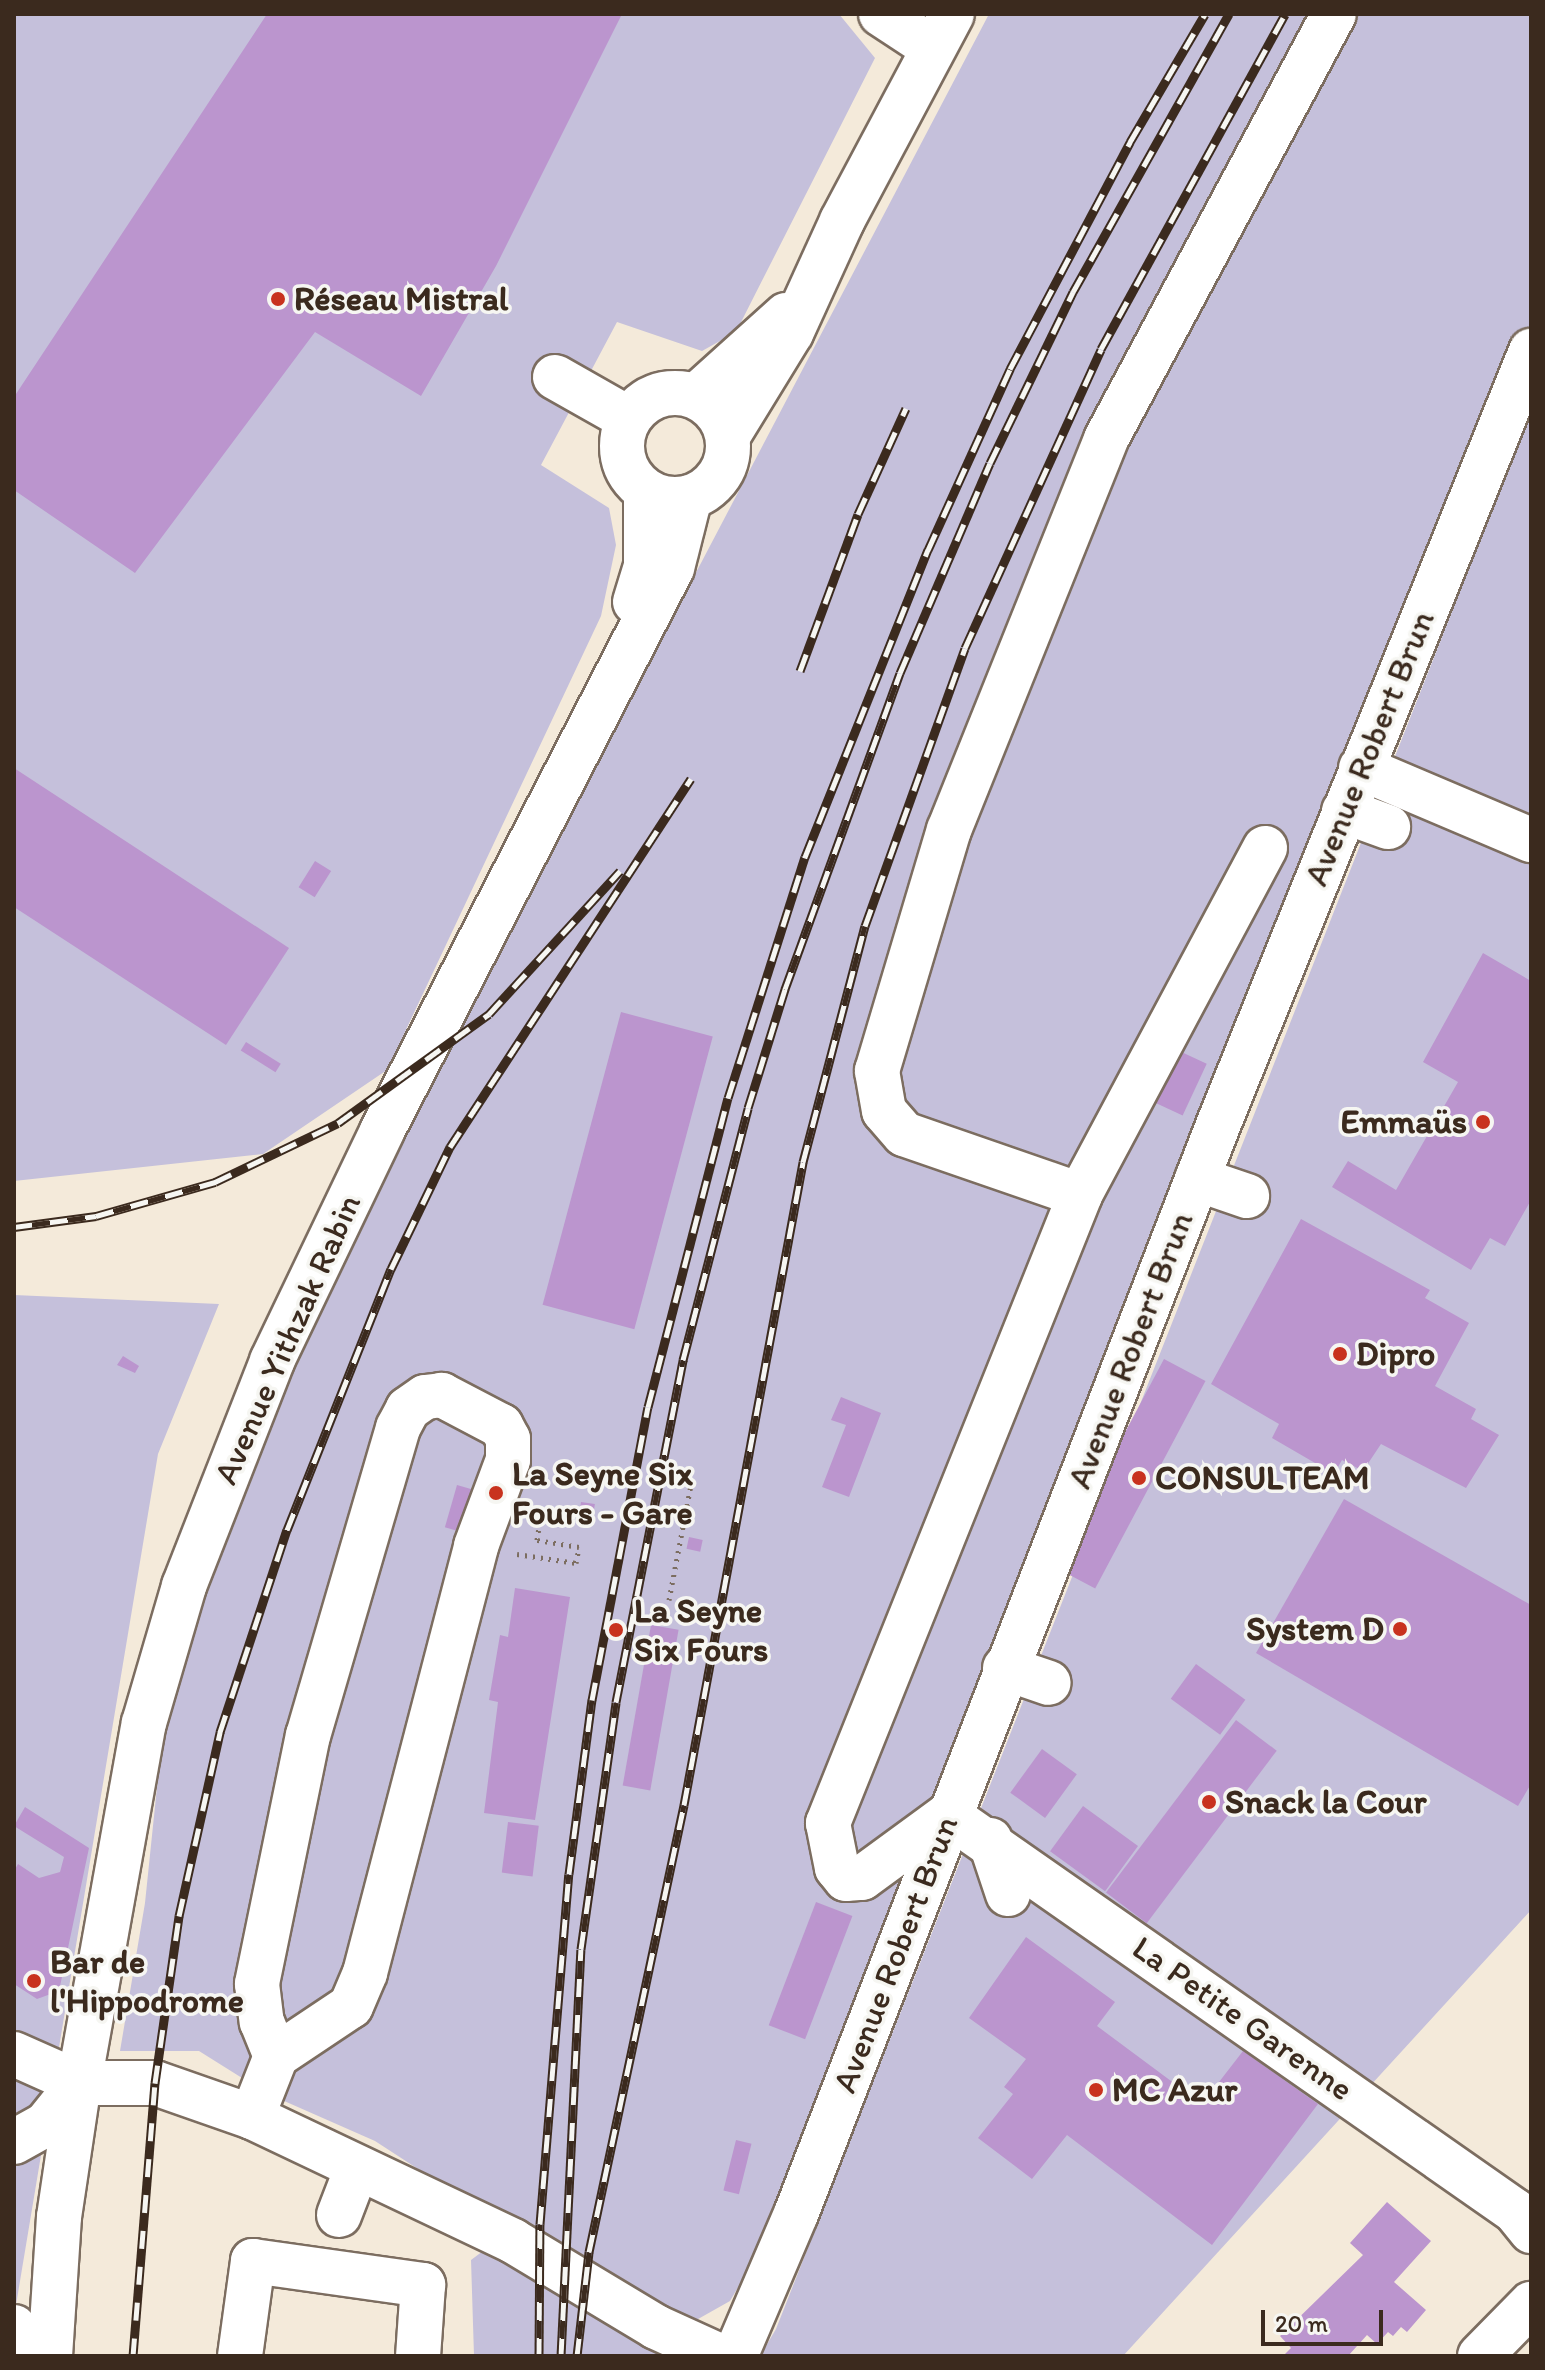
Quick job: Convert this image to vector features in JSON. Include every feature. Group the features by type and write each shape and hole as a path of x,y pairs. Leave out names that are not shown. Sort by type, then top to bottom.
{"main road":[{"path":"646,491 675,500 690,497 717,480 728,459 729,434 791,333 810,287 942,31 881,14"},
{"path":"1080,1195 904,1134 884,1111 877,1071 949,830 1106,439 1334,14"},
{"path":"696,396 770,334 810,287"},
{"name":"Avenue Robert Brun","path":"731,2355 790,2228 1197,1179 1531,351"},
{"path":"555,377 629,419"},
{"path":"630,644 646,565 646,491 623,457 629,419 653,397 696,396 708,403 729,434"},
{"path":"630,644 672,568 690,497"},
{"name":"Avenue Yithzak Rabin","path":"50,2356 59,2217 79,2083 144,1723 184,1586 224,1472 382,1131 630,644"},
{"path":"1361,768 1531,840"},
{"path":"1344,811 1388,827"},
{"path":"948,1815 862,1878 846,1879 837,1868 828,1823 1080,1195 1265,848"},
{"path":"1197,1179 1247,1196"},
{"path":"252,2117 276,2056 351,2006 365,1973 475,1547 508,1460 508,1439 489,1417 442,1395 425,1397 408,1409 398,1428 308,1735 257,1984 262,2022 276,2056"},
{"path":"1005,1668 1049,1683"},
{"name":"La Petite Garenne","path":"948,1815 990,1840 1515,2211 1531,2231"},
{"path":"990,1840 1008,1894"},
{"path":"14,2054 79,2083 155,2083 252,2117 513,2241 656,2327 731,2355"},
{"path":"14,2142 46,2124 79,2083"},
{"path":"339,2215 357,2168"},
{"path":"240,2356 253,2261 423,2285 418,2356"},
{"path":"1480,2356 1531,2304"},
{"path":"14,2327 31,2356"}],"path":[{"path":"669,1600 692,1479"},
{"path":"475,1547 576,1563 579,1547 537,1540 541,1516 578,1523"}],"shaded area":[{"path":"14,14 839,14 875,58 736,332 702,351 617,322 541,465 609,508 616,545 601,616 387,1070 263,1154 14,1181"},
{"path":"989,14 1531,14 1531,334 763,2245 730,2301 691,2323 683,2356 474,2356 471,2260 483,2251 512,2261 518,2234 375,2141 266,2093 199,2051 120,2051 145,1903 162,1739 218,1551 327,1276"},
{"path":"1531,411 1531,1910 1123,2356 760,2356 776,2329"},
{"path":"14,1295 219,1304 158,1454 14,2317"}],"building":[{"name":"Réseau Mistral","path":"267,14 622,14 496,266 421,396 315,332 135,573 14,490 14,397"},
{"path":"14,768 289,948 226,1045 14,907"},
{"path":"315,861 331,871 315,897 299,887"},
{"name":"Emmaüs","path":"1483,953 1531,981 1531,1200 1505,1246 1490,1238 1471,1270 1332,1187 1348,1161 1396,1190 1458,1082 1423,1062"},
{"path":"621,1012 713,1037 634,1329 543,1305"},
{"path":"246,1042 281,1064 275,1072 241,1050"},
{"path":"1175,1049 1207,1064 1183,1115 1151,1101"},
{"name":"Dipro","path":"1301,1219 1430,1290 1425,1298 1469,1323 1435,1386 1476,1409 1471,1419 1499,1435 1466,1488 1381,1444 1363,1471 1342,1460 1334,1474 1272,1438 1279,1424 1211,1384"},
{"path":"123,1356 139,1366 135,1373 117,1365"},
{"name":"CONSULTEAM","path":"1164,1359 1205,1381 1095,1589 1054,1566"},
{"path":"841,1397 881,1413 849,1497 822,1487 846,1425 831,1420"},
{"path":"457,1485 474,1490 462,1532 445,1527"},
{"name":"System D","path":"1344,1499 1531,1605 1531,1784 1518,1806 1256,1653"},
{"path":"581,1502 595,1504 593,1516 579,1514"},
{"path":"689,1537 703,1540 700,1552 687,1549"},
{"path":"515,1588 570,1597 535,1820 484,1813 498,1702 489,1700 500,1635 508,1637"},
{"path":"651,1625 679,1630 650,1790 623,1786"},
{"name":"Snack la Cour","path":"1196,1664 1245,1700 1220,1735 1171,1699"},
{"name":"Snack la Cour","path":"1236,1720 1277,1751 1147,1923 1106,1893"},
{"path":"1042,1749 1077,1774 1045,1818 1010,1793"},
{"name":"Snack la Cour","path":"1083,1806 1138,1846 1105,1891 1050,1851"},
{"path":"25,1807 89,1848 59,1991 37,1999 14,1984 14,1871 18,1864 39,1878 60,1872 64,1857 14,1826"},
{"path":"508,1822 539,1826 533,1876 502,1873"},
{"path":"816,1902 852,1916 805,2039 769,2025"},
{"name":"MC Azur","path":"1026,1937 1115,2002 1097,2026 1202,2104 1243,2051 1318,2104 1212,2245 1067,2135 1032,2179 978,2138 1013,2094 1004,2087 1026,2059 969,2018"},
{"path":"736,2140 752,2144 739,2194 723,2190"},
{"path":"1387,2202 1431,2241 1394,2282 1426,2310 1407,2332 1401,2327 1393,2336 1388,2332 1377,2344 1367,2335 1348,2356 1283,2356 1291,2348 1280,2336 1363,2255 1350,2243"}],"railway":[{"path":"539,2356 540,2224 569,1874 592,1700 648,1407 728,1098 805,857 928,550 1010,369 1130,142 1205,14"},
{"path":"561,2356 581,1949 616,1702 683,1360 748,1108 785,989 900,673 990,463 1073,292 1229,14"},
{"path":"577,2356 589,2252 684,1805 803,1162 865,926 965,648 1101,349 1285,14"},
{"path":"800,671 858,514 906,408"},
{"path":"133,2356 155,2083 179,1916 220,1732 287,1530 391,1269 450,1147 691,779"},
{"path":"14,1227 96,1216 215,1182 338,1123 489,1014 620,871"}],"place":[{"name":"Réseau Mistral","path":"278,299"},
{"name":"Emmaüs","path":"1483,1122"},
{"name":"Dipro","path":"1340,1354"},
{"name":"CONSULTEAM","path":"1139,1478"},
{"name":"La Seyne Six Fours - Gare","path":"496,1493"},
{"name":"System D","path":"1400,1629"},
{"name":"La Seyne Six Fours","path":"616,1630"},
{"name":"Snack la Cour","path":"1209,1802"},
{"name":"Bar de l'Hippodrome","path":"34,1981"},
{"name":"MC Azur","path":"1096,2090"}]}
